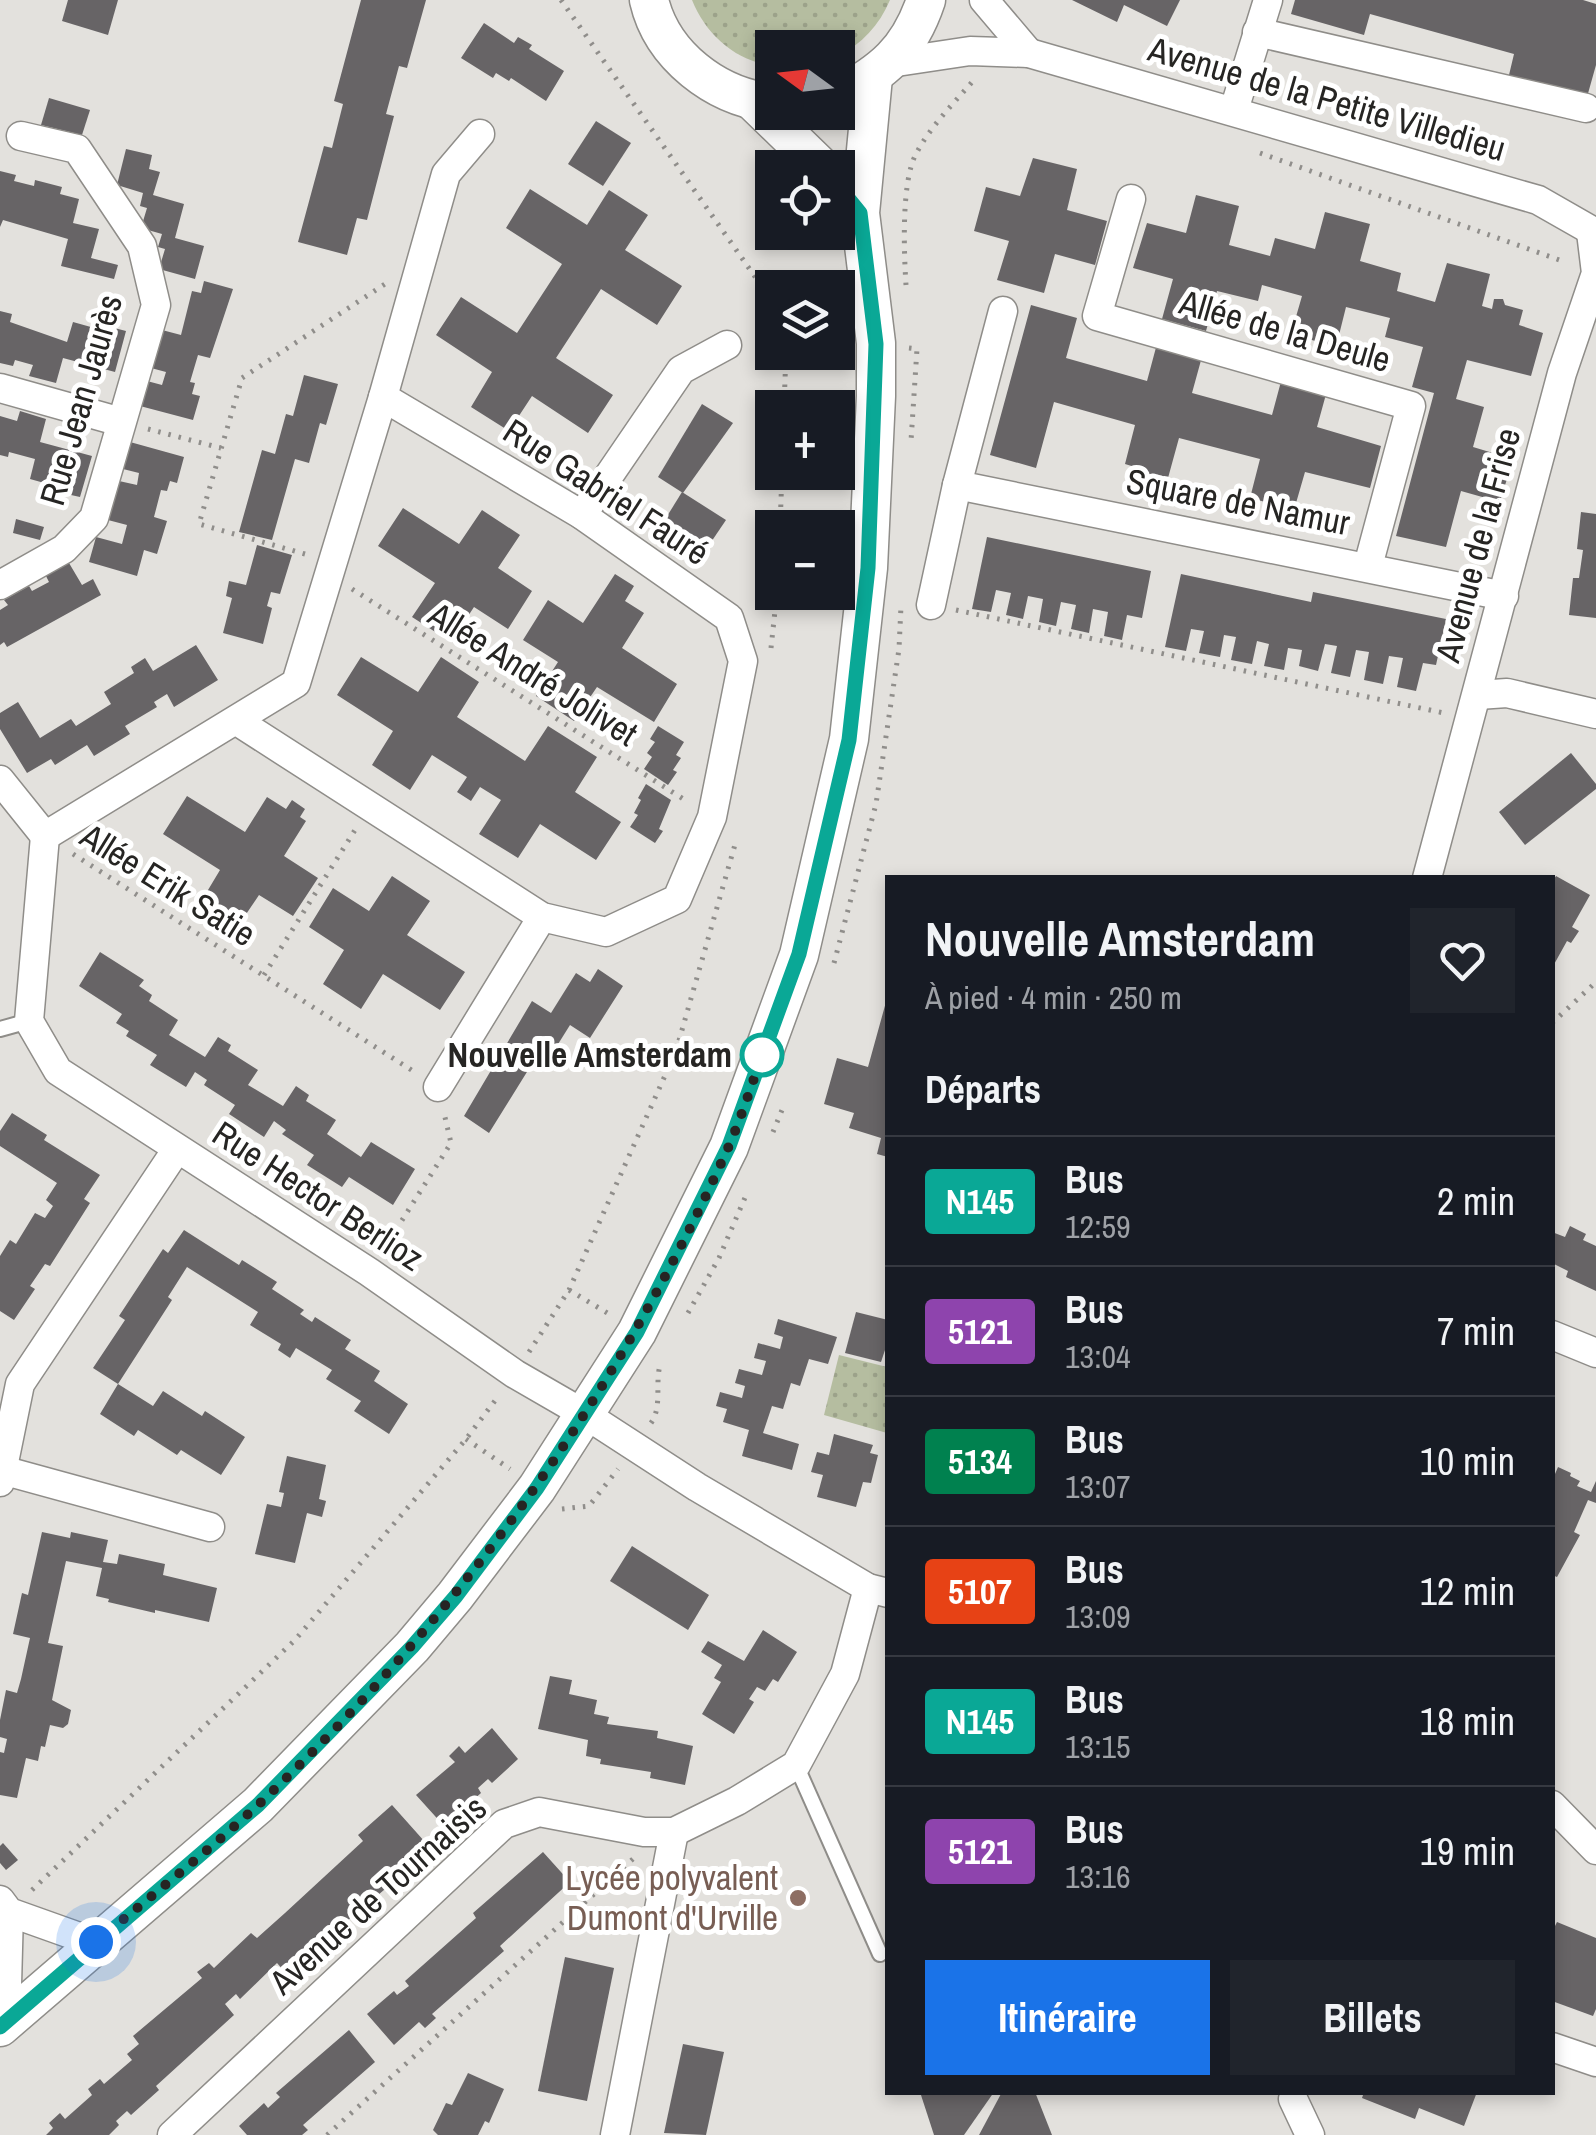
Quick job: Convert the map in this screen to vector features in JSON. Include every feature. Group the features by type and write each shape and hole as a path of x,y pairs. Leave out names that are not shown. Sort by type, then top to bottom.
{"street":[{"path":"649,0 652,14 676,53 710,83 755,99"},
{"path":"855,86 882,70 918,26 926,0"},
{"path":"984,0 1030,53"},
{"path":"1234,110 1268,0"},
{"path":"1257,32 1586,108"},
{"name":"Avenue de la Petite Villedieu","path":"882,70 970,51 1030,53 1538,200 1593,232"},
{"path":"855,176 882,70"},
{"path":"788,130 806,150"},
{"path":"45,836 296,683 446,174 480,134"},
{"name":"Rue Jean Jaurès","path":"0,585 64,549 94,518 156,306 142,246 77,149 21,136"},
{"name":"Allée de la Deule","path":"1130,199 1097,316 1411,406 1368,566"},
{"path":"3,2024 258,1805 412,1647 456,1596 537,1488 637,1332 729,1146 799,954 849,740 868,568 876,396 876,344 855,232"},
{"name":"Avenue de la Frise","path":"1428,875 1562,373 1596,274 1593,232"},
{"path":"931,605 957,485 1003,311"},
{"path":"582,514 682,370 727,344"},
{"path":"0,388 121,422"},
{"name":"Rue Gabriel Fauré","path":"236,721 542,917 606,932 677,899 712,816 743,661 729,618 582,514 383,396"},
{"name":"Square de Namur","path":"957,485 1504,596"},
{"path":"1474,707 1508,693 1596,714"},
{"path":"0,780 45,836 28,1021"},
{"path":"438,1087 542,917"},
{"name":"Rue Hector Berlioz","path":"28,1021 58,1070 368,1272 515,1374 586,1415"},
{"path":"177,1149 20,1384 1,1476 210,1527"},
{"path":"1555,1336 1596,1353"},
{"path":"586,1415 698,1488 878,1590 845,1674 796,1765 672,1840 615,2135"},
{"path":"1555,1808 1596,1850"},
{"name":"Avenue de Tournaisis","path":"172,2135 504,1824 539,1812 672,1840"},
{"path":"3,2024 4,1906 96,1942"},
{"path":"1555,2049 1596,2062"},
{"path":"1293,2099 1310,2135"}],"lane":[{"path":"0,1030 28,1021"},
{"path":"796,1765 880,1954"}],"path":[{"path":"560,0 755,277"},
{"path":"121,422 222,448 242,378 390,280 414,285"},
{"name":"Allée André Jolivet","path":"222,448 199,524 330,568 712,816"},
{"path":"931,605 1474,707"},
{"path":"770,655 775,610"},
{"name":"Allée Erik Satie","path":"264,975 370,806"},
{"path":"4,1906 295,1640 466,1439 515,1374 569,1290 676,1051 739,829"},
{"name":"Allée Erik Satie","path":"45,836 438,1087"},
{"path":"1555,1020 1596,982"},
{"path":"368,1272 451,1143 438,1087"},
{"path":"327,2135 636,1855 672,1840"}],"green space":[{"path":"692,0 890,0 881,18 855,46 855,30 755,30 755,61 723,44"},
{"path":"839,1355 885,1366 885,1432 824,1415"}],"building":[{"path":"68,0 118,0 108,35 62,21"},
{"path":"361,0 426,0 407,68 399,66 386,114 394,116 367,220 357,218 347,255 298,242 324,146 332,148 343,104 334,101"},
{"path":"1072,0 1180,0 1167,26 1124,5 1117,22"},
{"path":"1295,0 1583,0 1596,4 1596,65 1587,97 1509,75 1514,54 1370,14 1364,35 1291,14"},
{"path":"484,23 514,43 518,37 532,45 529,49 564,71 546,101 511,78 509,81 496,73 493,78 461,58"},
{"path":"49,98 90,110 82,135 41,125"},
{"path":"596,121 631,143 603,186 568,164"},
{"path":"126,149 152,155 149,169 160,172 153,195 184,204 175,238 204,246 195,279 159,269 165,249 158,247 162,234 141,228 147,208 140,206 143,193 117,185"},
{"path":"1033,158 1077,169 1067,210 1107,221 1095,265 1055,254 1044,293 997,280 1009,241 974,231 986,187 1020,196"},
{"path":"0,171 16,175 14,181 34,186 35,180 62,187 60,194 79,199 73,223 99,229 91,258 118,265 114,279 61,266 68,239 3,220 0,227"},
{"path":"530,189 587,225 609,190 648,215 625,250 682,286 657,325 601,289 556,358 613,395 588,433 532,396 509,431 471,407 492,372 436,335 461,297 517,333 562,264 506,228"},
{"path":"1196,195 1239,206 1229,245 1270,256 1275,238 1315,249 1325,212 1370,224 1360,261 1401,273 1397,291 1435,302 1447,263 1490,274 1482,306 1492,309 1494,299 1503,299 1505,305 1523,310 1519,325 1543,333 1531,376 1467,360 1456,399 1484,407 1473,447 1513,459 1500,502 1461,491 1446,547 1396,536 1434,393 1412,387 1423,347 1385,337 1390,318 1346,307 1336,347 1291,334 1302,296 1262,285 1258,301 1217,291 1206,331 1162,319 1173,279 1133,268 1147,223 1186,233"},
{"path":"204,281 233,289 210,358 198,355 190,382 195,383 192,394 200,396 193,420 140,406 147,381 162,385 166,372 151,368 162,330 181,335 192,291 201,293"},
{"path":"1031,305 1077,318 1066,358 1147,381 1158,340 1203,353 1192,393 1272,415 1283,374 1328,387 1317,427 1381,446 1370,488 1305,472 1294,510 1285,507 1283,514 1271,511 1273,504 1250,498 1260,459 1179,438 1168,478 1162,477 1159,487 1145,483 1148,471 1125,464 1135,425 1054,402 1036,468 990,455"},
{"path":"0,311 12,314 10,322 67,342 73,322 126,331 115,372 63,358 56,383 29,376 33,365 15,360 13,366 0,363"},
{"path":"304,375 338,384 326,425 320,423 309,463 295,459 272,540 239,532 262,450 275,454 286,414 293,416"},
{"path":"702,404 733,423 683,493 658,477"},
{"path":"20,411 46,419 40,442 92,456 80,497 53,491 55,486 30,479 35,459 9,452 8,457 0,455 0,416 17,421"},
{"path":"130,442 184,457 177,483 170,481 167,491 161,490 154,517 167,521 157,554 144,550 137,576 89,562 96,537 122,544 127,525 108,520 119,481 137,485 139,473 123,469"},
{"path":"682,492 726,520 703,554 661,526"},
{"path":"403,508 459,544 482,510 520,535 498,568 532,591 508,629 474,607 451,642 412,617 435,583 378,546"},
{"path":"1581,512 1596,514 1596,618 1569,615 1573,578 1579,578 1583,550 1577,549"},
{"path":"16,519 44,527 40,540 13,533"},
{"path":"987,537 1151,571 1142,618 1127,615 1122,640 1104,636 1108,612 1093,609 1089,633 1071,629 1076,605 1061,602 1056,626 1039,622 1043,599 1028,596 1023,619 1006,615 1011,593 996,590 991,612 972,609"},
{"path":"257,545 292,555 280,594 271,592 267,606 272,608 263,644 223,633 232,598 226,596 229,581 246,585"},
{"path":"69,563 82,585 93,579 101,595 7,647 4,642 0,645 0,610 8,605 4,600 29,586 32,591 49,582 46,576"},
{"path":"615,574 634,586 625,601 644,613 622,648 677,684 654,722 597,687 574,721 536,696 558,662 523,640 548,600 583,623"},
{"path":"1181,574 1311,602 1313,592 1446,619 1436,665 1423,663 1416,691 1397,687 1403,658 1389,656 1383,684 1364,680 1369,652 1356,650 1350,677 1331,673 1337,646 1325,644 1318,671 1299,666 1302,650 1288,648 1284,670 1264,666 1269,644 1257,641 1252,664 1231,660 1236,637 1224,635 1220,657 1199,653 1204,631 1191,629 1186,651 1165,647"},
{"path":"196,645 218,680 174,707 167,694 154,702 157,707 125,726 130,734 94,756 87,745 55,765 51,759 27,773 0,729 0,713 18,702 40,738 71,719 76,726 111,704 104,692 134,673 131,667 145,658 153,671"},
{"path":"361,657 418,692 441,657 479,682 457,717 525,761 548,726 597,757 575,792 621,822 596,860 540,824 518,858 479,834 501,800 480,787 471,801 457,792 467,777 432,755 410,790 372,765 393,731 337,695"},
{"path":"658,726 684,742 676,755 681,758 673,770 677,772 668,785 644,769 652,757 647,753 655,742 650,739"},
{"path":"1571,753 1596,789 1525,845 1499,812"},
{"path":"646,784 671,800 659,829 663,831 655,843 630,827 638,815 634,813"},
{"path":"187,796 245,832 267,797 286,809 292,800 305,809 300,817 306,821 284,856 318,878 293,916 259,895 236,929 199,905 220,870 163,834"},
{"path":"392,876 430,901 407,935 465,972 440,1010 383,974 361,1009 323,984 344,950 309,927 333,888 369,911"},
{"path":"1555,878 1590,895 1572,927 1579,931 1571,943 1567,941 1555,963"},
{"path":"100,952 144,980 139,986 152,995 149,1001 178,1020 169,1035 205,1057 218,1037 231,1045 228,1051 258,1070 248,1085 283,1106 296,1086 309,1095 306,1101 336,1120 327,1134 361,1157 371,1142 415,1169 393,1205 349,1177 342,1187 307,1165 314,1155 282,1134 286,1130 274,1121 264,1137 229,1114 235,1105 204,1085 207,1080 195,1072 186,1087 150,1065 157,1055 126,1036 129,1031 116,1023 122,1014 79,986"},
{"path":"598,969 623,986 590,1038 570,1025 545,1065 535,1059 489,1133 464,1116 532,1001 551,1013 576,973 590,982"},
{"path":"885,1006 885,1156 877,1154 881,1138 849,1128 854,1113 824,1104 837,1058 868,1067"},
{"path":"12,1113 47,1135 44,1140 100,1175 84,1199 90,1203 50,1266 45,1264 30,1286 35,1289 14,1320 0,1311 0,1256 10,1240 16,1244 35,1213 45,1218 53,1206 46,1200 57,1183 0,1146 0,1131"},
{"path":"1570,1226 1586,1234 1583,1240 1596,1246 1596,1291 1566,1277 1568,1271 1555,1264 1555,1233 1565,1237"},
{"path":"184,1230 239,1265 242,1260 277,1282 272,1289 304,1310 300,1314 312,1322 315,1317 351,1340 345,1349 380,1371 374,1381 408,1404 389,1434 354,1411 361,1401 326,1379 332,1370 296,1348 290,1358 278,1350 281,1344 250,1325 258,1312 187,1267 168,1297 172,1300 118,1384 93,1368 125,1320 119,1316 163,1249 168,1253"},
{"path":"856,1312 885,1319 881,1362 845,1353"},
{"path":"778,1319 837,1337 828,1364 809,1359 800,1386 791,1383 783,1409 772,1406 763,1433 799,1444 792,1470 742,1456 749,1430 723,1422 727,1409 716,1406 720,1392 742,1398 745,1386 735,1383 739,1369 762,1375 766,1361 754,1358 758,1343 780,1349 783,1337 774,1334"},
{"path":"118,1384 153,1406 163,1391 202,1416 205,1411 245,1437 221,1475 181,1450 177,1455 138,1430 134,1436 100,1414"},
{"path":"834,1434 873,1445 870,1453 878,1455 871,1483 863,1482 856,1507 817,1497 823,1475 811,1472 817,1452 829,1455"},
{"path":"287,1456 326,1465 319,1499 326,1501 322,1517 307,1513 295,1563 255,1554 267,1504 281,1507 284,1493 279,1492"},
{"path":"1558,1467 1571,1473 1580,1481 1577,1486 1591,1492 1596,1481 1596,1503 1588,1500 1574,1532 1580,1535 1557,1577 1555,1576"},
{"path":"42,1532 70,1538 71,1532 108,1540 103,1562 117,1564 119,1554 165,1564 163,1575 217,1588 209,1622 155,1613 96,1596 102,1568 66,1561 48,1643 63,1646 52,1700 71,1710 63,1728 50,1725 38,1761 26,1758 17,1798 0,1795 0,1752 4,1753 7,1739 0,1737 0,1720 6,1690 17,1693 21,1679 30,1638 13,1634 22,1593 28,1595"},
{"path":"632,1546 709,1595 688,1630 610,1581"},
{"path":"763,1630 797,1652 778,1682 773,1679 765,1691 757,1687 749,1699 754,1702 734,1734 702,1714 721,1682 714,1678 722,1665 701,1652 708,1641 744,1661"},
{"path":"550,1676 572,1680 569,1694 597,1700 594,1714 609,1717 607,1724 658,1731 657,1738 693,1746 685,1785 650,1778 651,1772 600,1764 601,1759 586,1756 588,1740 538,1729"},
{"path":"492,1728 518,1759 492,1783 488,1779 478,1788 481,1793 444,1826 416,1795 455,1762 449,1756 459,1746 465,1753"},
{"path":"392,1805 425,1842 391,1872 397,1879 327,1938 322,1933 310,1942 313,1945 284,1971 277,1963 240,1999 236,1994 225,2004 234,2015 156,2086 159,2090 131,2115 127,2111 116,2121 119,2125 109,2135 46,2135 53,2128 49,2123 60,2113 65,2119 92,2095 88,2089 100,2079 104,2084 132,2060 127,2054 139,2044 133,2036 202,1978 197,1972 209,1963 214,1968 251,1933 257,1938 363,1841 358,1835"},
{"path":"3,1843 18,1860 6,1870 0,1863"},
{"path":"543,1852 570,1882 500,1946 504,1951 432,2014 436,2018 425,2028 419,2022 394,2045 367,2014 394,1991 397,1995 409,1986 405,1981 476,1918 473,1913"},
{"path":"1557,1922 1596,1938 1593,2016 1555,2002"},
{"path":"565,1957 614,1968 587,2101 538,2091"},
{"path":"349,2030 375,2062 303,2125 308,2130 302,2135 247,2135 239,2126 264,2103 268,2108 280,2097 276,2093"},
{"path":"683,2044 724,2052 706,2135 664,2133"},
{"path":"468,2073 504,2089 489,2123 485,2121 478,2135 438,2135 433,2130 446,2103 452,2105"},
{"path":"921,2095 992,2095 964,2135 934,2135"},
{"path":"1000,2095 1036,2095 1052,2135 979,2135"},
{"path":"1476,2095 1464,2126 1419,2108 1415,2119 1362,2098"}],"bus line":[{"name":"N145","path":"0,2027 258,1805 412,1647 456,1596 537,1488 637,1332 729,1146 799,954 849,740 868,568 876,396 876,344 860,213 855,207"}],"place":[{"name":"Nouvelle Amsterdam","path":"762,1055"},
{"name":"Lycée polyvalent Dumont d'Urville","path":"798,1898"}],"route":[{"path":"96,1942 258,1805 412,1647 456,1596 537,1488 637,1332 729,1146 767,1041 762,1055"}]}
